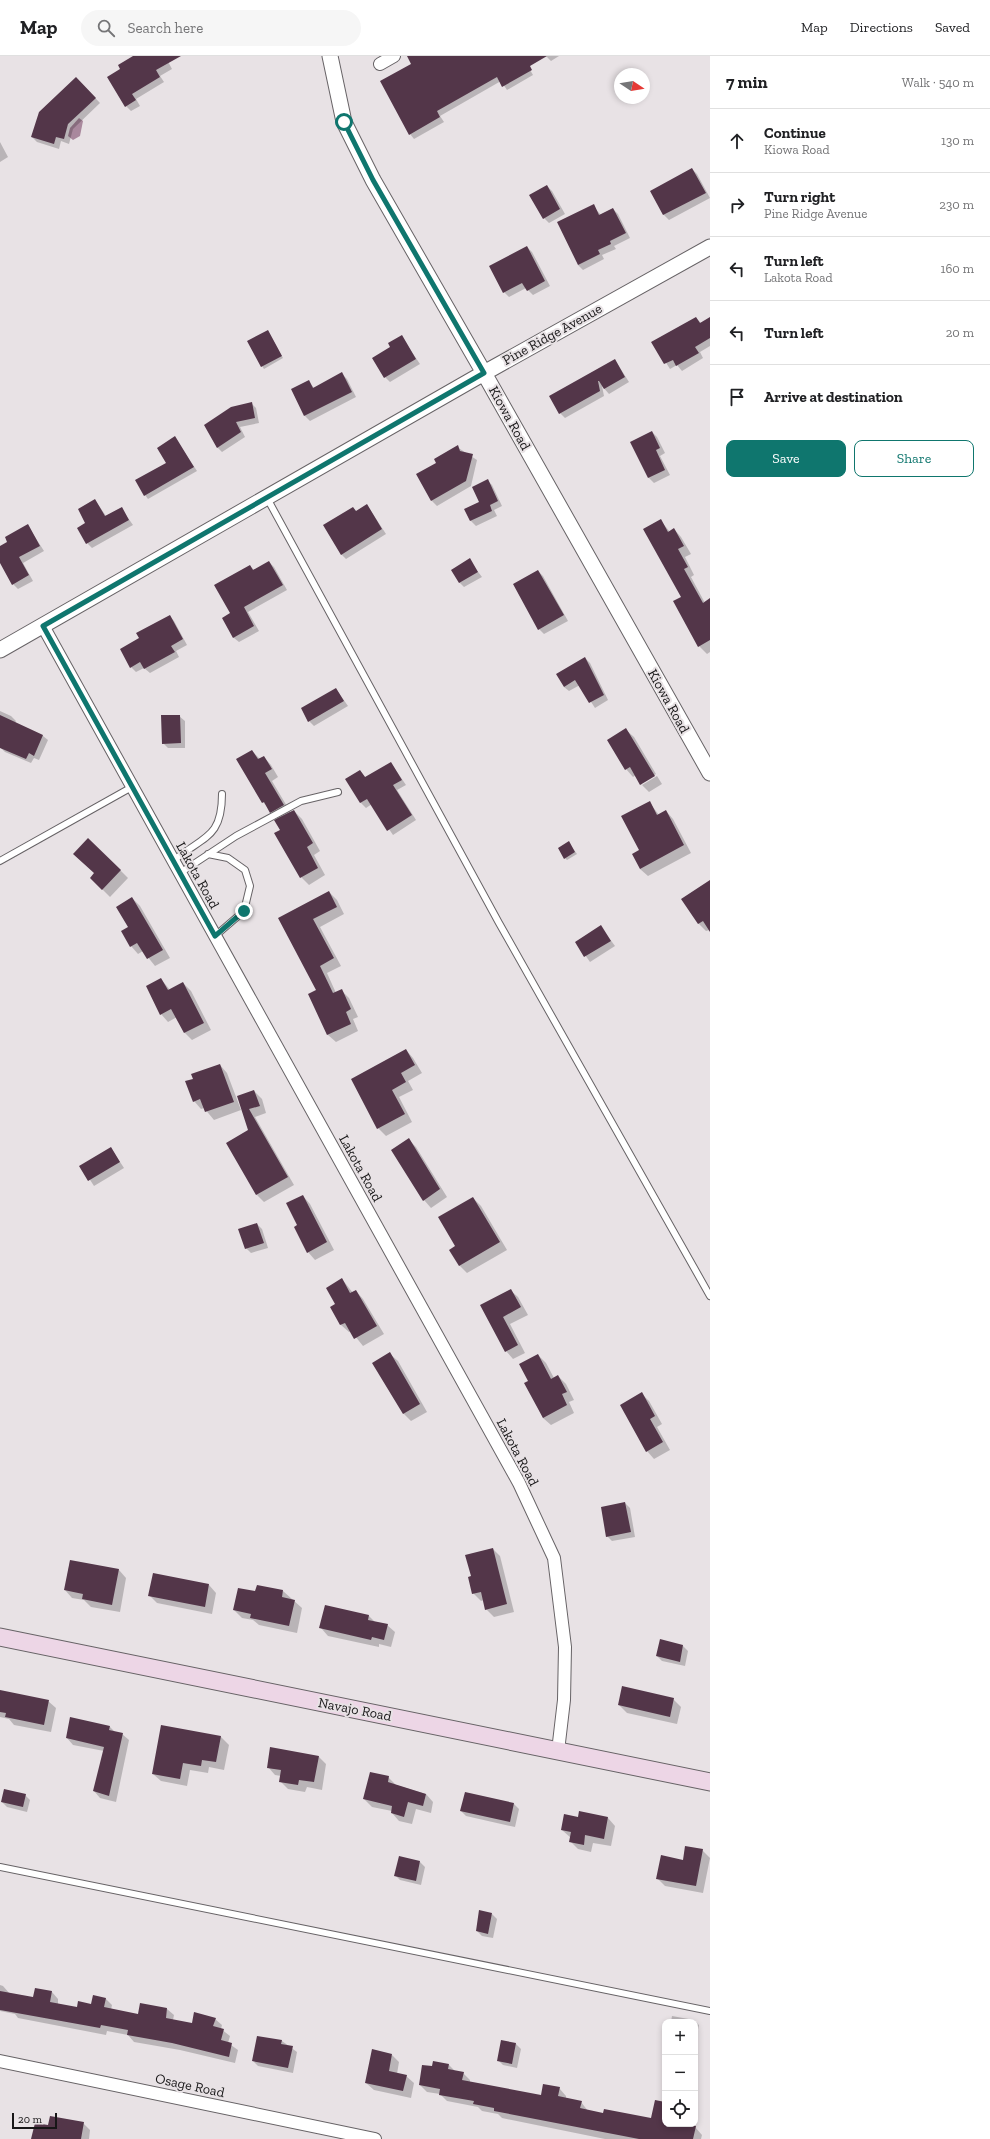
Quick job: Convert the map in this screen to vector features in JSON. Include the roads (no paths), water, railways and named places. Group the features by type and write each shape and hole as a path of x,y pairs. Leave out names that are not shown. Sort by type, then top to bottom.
{"main road":[{"name":"Navajo Road","path":"0,1637 710,1782"}],"street":[{"name":"Kiowa Road","path":"330,56 344,122 373,180 710,773"},
{"path":"380,64 394,56"},
{"name":"Pine Ridge Avenue","path":"0,650 484,373 708,251"},
{"name":"Lakota Road","path":"43,626 519,1483 554,1558 565,1647 564,1700 558,1750"},
{"name":"Osage Road","path":"0,2061 343,2136 375,2139"}],"lane":[{"path":"267,498 499,923 710,1296"},
{"path":"0,860 132,787"},
{"path":"180,873 236,836 300,800 338,792"},
{"path":"173,861 185,851 210,836 217,825 222,812 222,794"},
{"path":"208,854 228,858 245,870 250,886 244,911 215,936"},
{"path":"0,1867 710,2011"}]}
